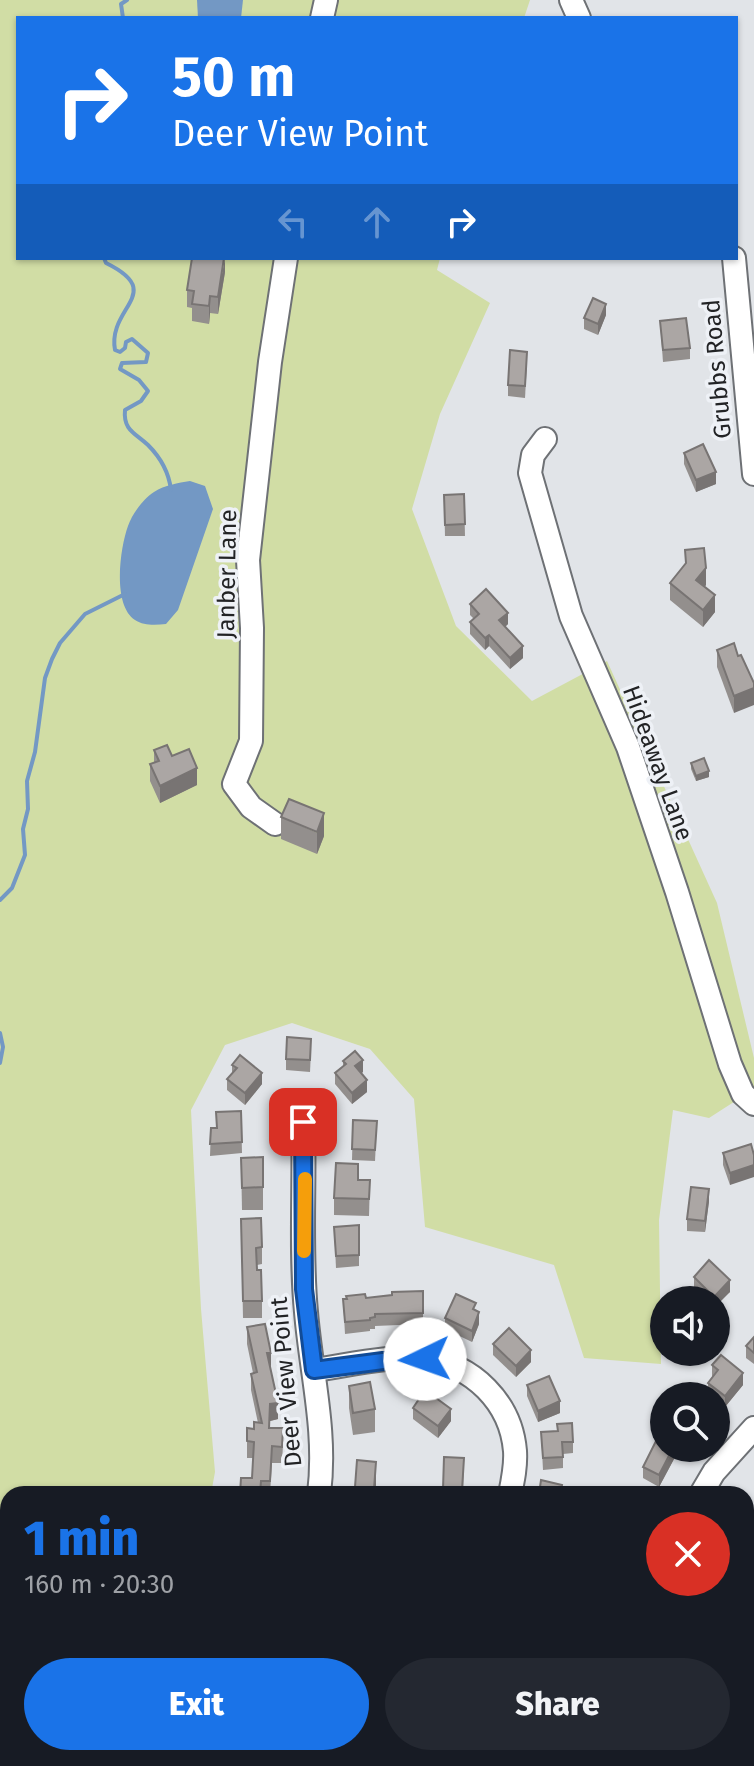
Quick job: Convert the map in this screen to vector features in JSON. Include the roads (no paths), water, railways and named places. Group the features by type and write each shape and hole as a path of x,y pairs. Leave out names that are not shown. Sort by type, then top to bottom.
{"street":[{"name":"Janber Lane","path":"275,824 251,807 234,784 251,741 252,628 248,560 270,362 286,260"},
{"name":"Grubbs Road","path":"734,260 754,474"},
{"name":"Hideaway Lane","path":"545,439 533,455 530,473 571,616 628,747 730,1064 743,1094 754,1104"},
{"name":"Deer View Point","path":"303,1122 304,1289 321,1436 319,1486"},
{"path":"314,1370 415,1359 434,1361 465,1371 489,1390 506,1418 515,1453 511,1486"},
{"path":"706,1486 714,1472 754,1428"}],"water":[{"path":"197,0 243,0 241,16 198,16"},
{"path":"190,481 205,486 213,509 178,610 166,624 142,623 128,613 121,589 122,548 128,526 142,502 150,495 167,486"}],"waterway":[{"path":"123,16 121,4 127,0"},
{"path":"105,260 124,274 132,283 134,292 119,322 115,350 120,352 132,339 148,353 146,362 122,363 120,369 139,380 148,391 141,401 125,410 126,422 160,460 171,490"},
{"path":"0,900 12,888 25,855 23,829 28,809 27,781 35,752 45,678 52,659 60,643 85,614 125,594"},
{"path":"0,1033 3,1047 0,1063"}]}
